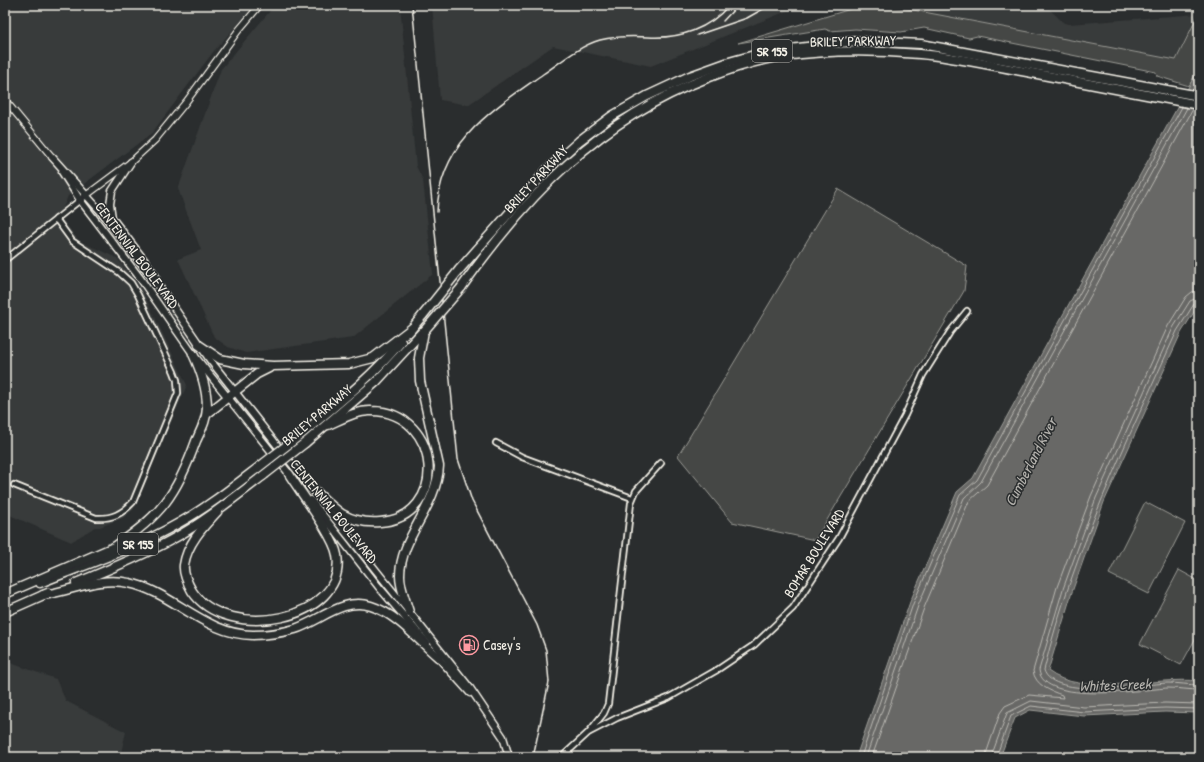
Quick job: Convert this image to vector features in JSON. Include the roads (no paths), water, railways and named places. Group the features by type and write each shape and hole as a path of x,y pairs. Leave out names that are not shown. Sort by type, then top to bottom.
{"highway":[{"name":"BRILEY PARKWAY","path":"5,599 142,543 205,507 300,436 346,398 373,373 423,315 459,270 548,169 579,141 612,116 647,96 690,76 729,62 765,52 857,41 921,44 1199,96"},
{"name":"BRILEY PARKWAY","path":"5,612 131,561 172,540 217,512 328,425 376,382 424,331 461,288 493,245 546,185 583,149 619,122 652,101 684,86 731,69 784,56 862,51 915,54 999,67 1199,105"},
{"path":"199,345 215,356 233,363 273,366 361,362 373,358 412,328"},
{"path":"409,612 400,577 402,562 405,550 429,505 438,479 438,466 420,381 419,358 424,331"},
{"path":"5,594 114,547 149,521 165,506 186,471 207,414 207,396 203,376 194,354"},
{"path":"207,414 263,369 273,366"},
{"path":"308,484 342,514 370,523 387,522 399,518 419,501 425,489 429,476 427,452 422,440 406,423 386,413 371,411 358,413 328,425"},
{"path":"217,512 197,535 188,551 183,566 188,584 194,593 202,602 213,609 245,620 276,620 300,611 311,605 329,589 335,579 338,566 337,554 324,528 289,474"},
{"path":"43,596 61,593 86,584 112,581 128,583 144,587 212,626 229,632 252,635 273,634 296,629 342,607 355,604 371,606 396,620 438,657"}],"main road":[{"name":"CENTENNIAL BOULEVARD","path":"52,157 87,194 164,293 199,345 235,392 470,688 504,737 508,757"},
{"name":"CENTENNIAL BOULEVARD","path":"52,157 80,200 140,278 194,354 228,398 378,586 463,687 475,697"},
{"path":"130,162 112,191 110,204 112,218 151,269 164,293"}],"street":[{"name":"CENTENNIAL BOULEVARD","path":"5,260 87,194 130,162 160,134 186,102 238,31 260,5"},
{"path":"5,100 52,157"},
{"path":"14,485 96,518 108,518 124,512 133,502 178,393 177,380 174,372 131,283 120,272 72,241 56,219"},
{"name":"BOMAR BOULEVARD","path":"562,757 588,733 617,718 668,698 717,670 754,645 793,608 839,538 905,415 923,375 950,332 966,311"},
{"path":"496,444 522,457 632,498"},
{"path":"588,733 604,713 608,704 629,510 632,498 661,463"}],"water":[{"path":"1199,68 1199,304 1181,333 1104,502 1072,592 1048,671 1062,679 1099,685 1182,680 1199,681 1199,713 1165,712 1084,716 1030,710 1015,718 1000,757 856,757 910,602 957,492 973,478"}],"railway":[{"path":"412,5 458,459 472,501 537,625 546,650 549,682 533,757"},
{"path":"437,212 440,187 447,166 458,147 472,130 488,115 524,87 570,55 592,43 618,37 660,37 693,31 712,20 729,5"},
{"path":"723,21 738,5"},
{"path":"697,35 747,18 770,5"}],"place":[{"name":"Casey's","path":"469,645"}],"water label":[{"name":"Cumberland River","path":"1031,462"},
{"name":"Whites Creek","path":"1115,685"}]}
